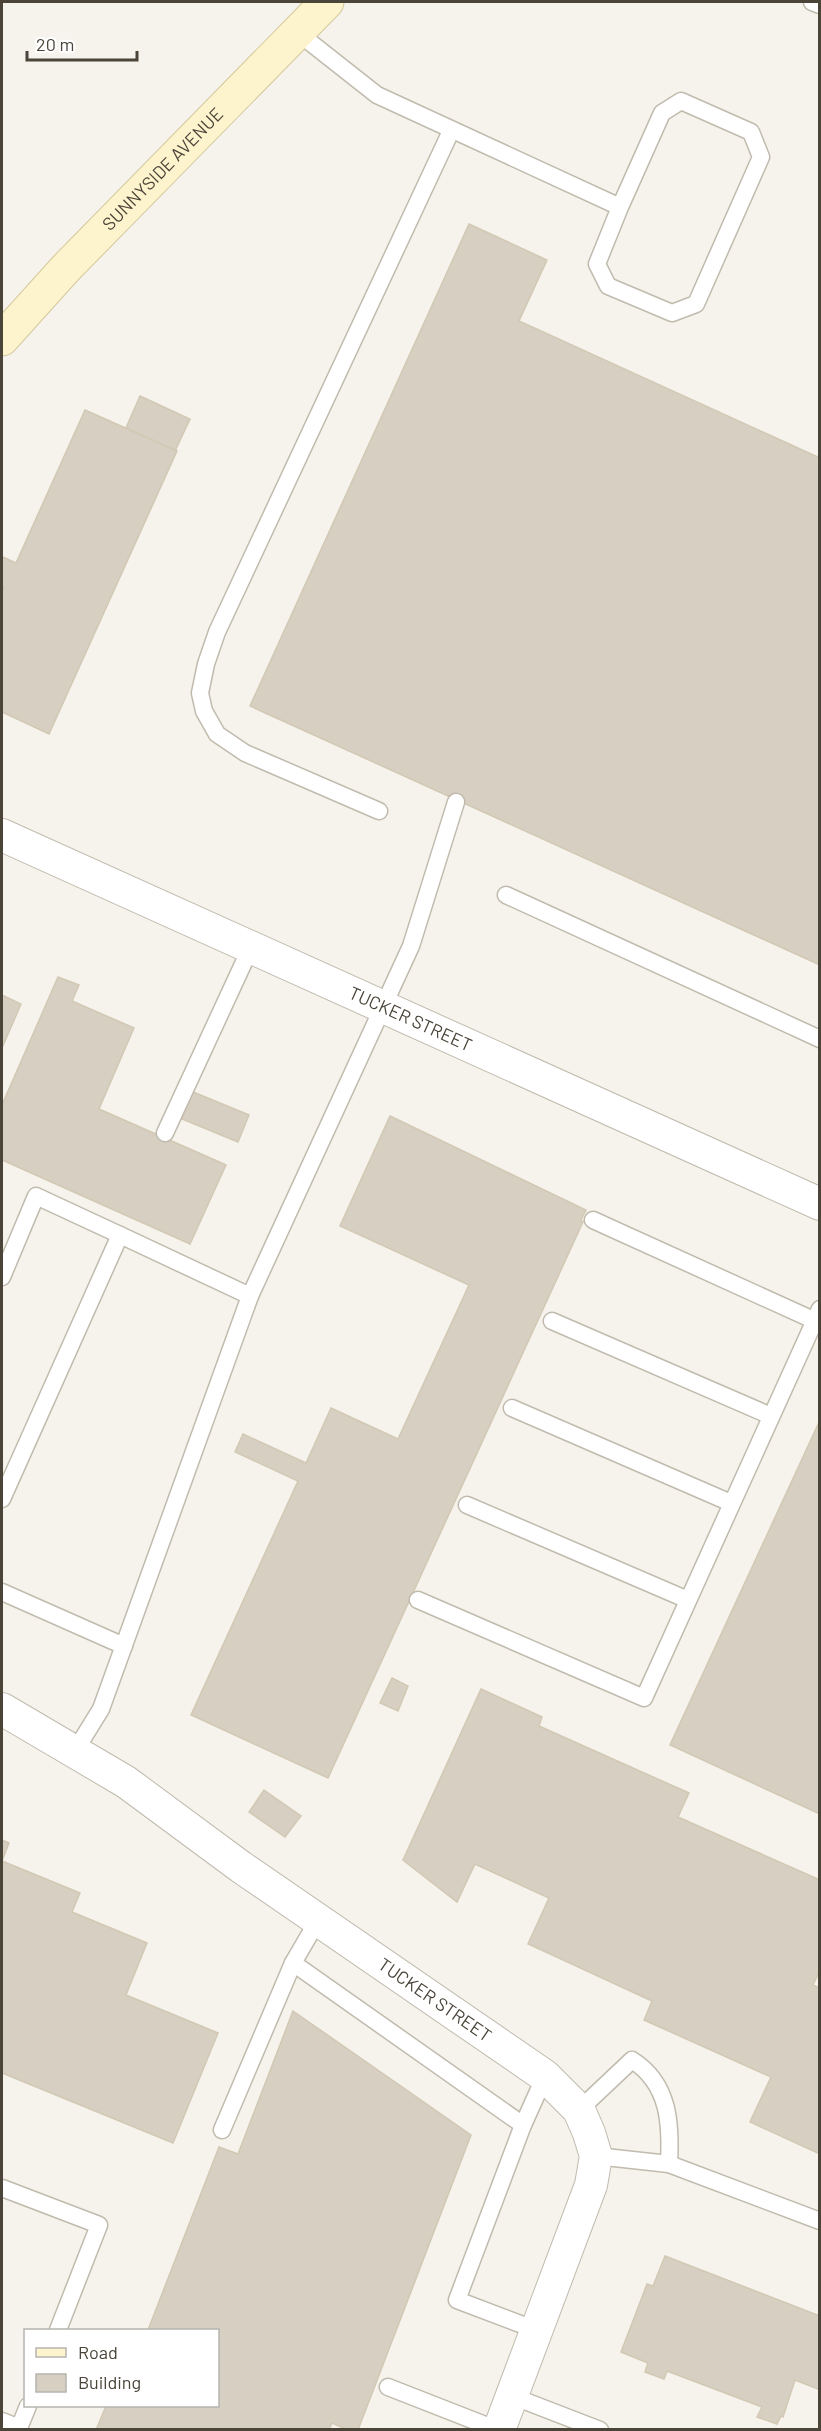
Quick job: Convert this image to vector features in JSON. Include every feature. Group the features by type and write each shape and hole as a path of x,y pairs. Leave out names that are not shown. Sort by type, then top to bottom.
{"street":[{"name":"SUNNYSIDE AVENUE","path":"2,339 66,268 327,2"},
{"name":"TUCKER STREET","path":"2,835 250,949 819,1204"},
{"name":"TUCKER STREET","path":"2,1709 126,1782 318,1920 545,2076 579,2110 596,2156"},
{"path":"499,2430 591,2185 596,2156"}],"lane":[{"path":"812,2 819,5"},
{"path":"297,32 377,96 620,207"},
{"path":"681,101 751,132 761,157 696,304 672,313 608,286 597,264 620,207 662,113 681,101"},
{"path":"379,811 245,753 217,734 204,711 200,693 206,664 217,632 451,131"},
{"path":"75,1752 101,1709 250,1296 411,946 456,802"},
{"path":"506,895 819,1039"},
{"path":"165,1133 250,949"},
{"path":"2,1277 36,1196 250,1296"},
{"path":"418,1600 644,1698 731,1503 818,1318 593,1220"},
{"path":"2,1499 120,1235"},
{"path":"552,1321 771,1416"},
{"path":"512,1408 731,1503"},
{"path":"466,1505 688,1600"},
{"path":"2,1592 124,1646"},
{"path":"222,2130 294,1963 318,1920"},
{"path":"294,1963 523,2125"},
{"path":"579,2110 633,2060 644,2068 664,2100 671,2128 669,2164"},
{"path":"536,2330 457,2300 523,2125 545,2076"},
{"path":"596,2156 669,2164 819,2221"},
{"path":"2,2188 99,2225 59,2329"},
{"path":"388,2388 499,2430"},
{"path":"512,2396 600,2430"},
{"path":"2,2421 19,2428 28,2407"}],"building":[{"path":"469,224 547,260 519,321 820,458 820,965 250,706"},
{"path":"140,396 190,419 175,451 126,428"},
{"path":"85,410 177,451 49,734 2,712 2,593 4,588 2,587 2,560 3,557 16,563"},
{"path":"58,977 79,985 72,1001 134,1028 99,1109 226,1165 190,1244 2,1160 2,1105"},
{"path":"2,995 21,1004 2,1048"},
{"path":"186,1089 249,1115 238,1142 175,1116"},
{"path":"390,1116 586,1210 581,1220 583,1222 328,1778 191,1715 298,1481 235,1452 243,1434 306,1463 331,1408 398,1439 469,1285 340,1226"},
{"path":"820,1420 820,1814 670,1745"},
{"path":"392,1678 408,1686 398,1711 380,1703"},
{"path":"481,1689 542,1717 539,1726 689,1793 678,1817 820,1880 820,1970 813,1985 820,1988 820,2154 750,2122 771,2077 644,2020 652,2001 528,1944 549,1898 475,1864 457,1902 403,1860"},
{"path":"264,1790 301,1816 285,1837 249,1812"},
{"path":"2,1840 9,1843 2,1861"},
{"path":"2,1861 80,1893 72,1912 147,1943 126,1995 218,2033 173,2143 2,2073"},
{"path":"293,2011 471,2135 358,2430 348,2430 332,2423 329,2430 96,2430 106,2407 219,2407 219,2329 148,2329 219,2147 238,2154"},
{"path":"665,2256 820,2316 820,2390 795,2380 783,2417 781,2416 777,2424 757,2417 762,2407 667,2371 664,2379 645,2372 648,2363 621,2352 647,2284 653,2286"}]}
